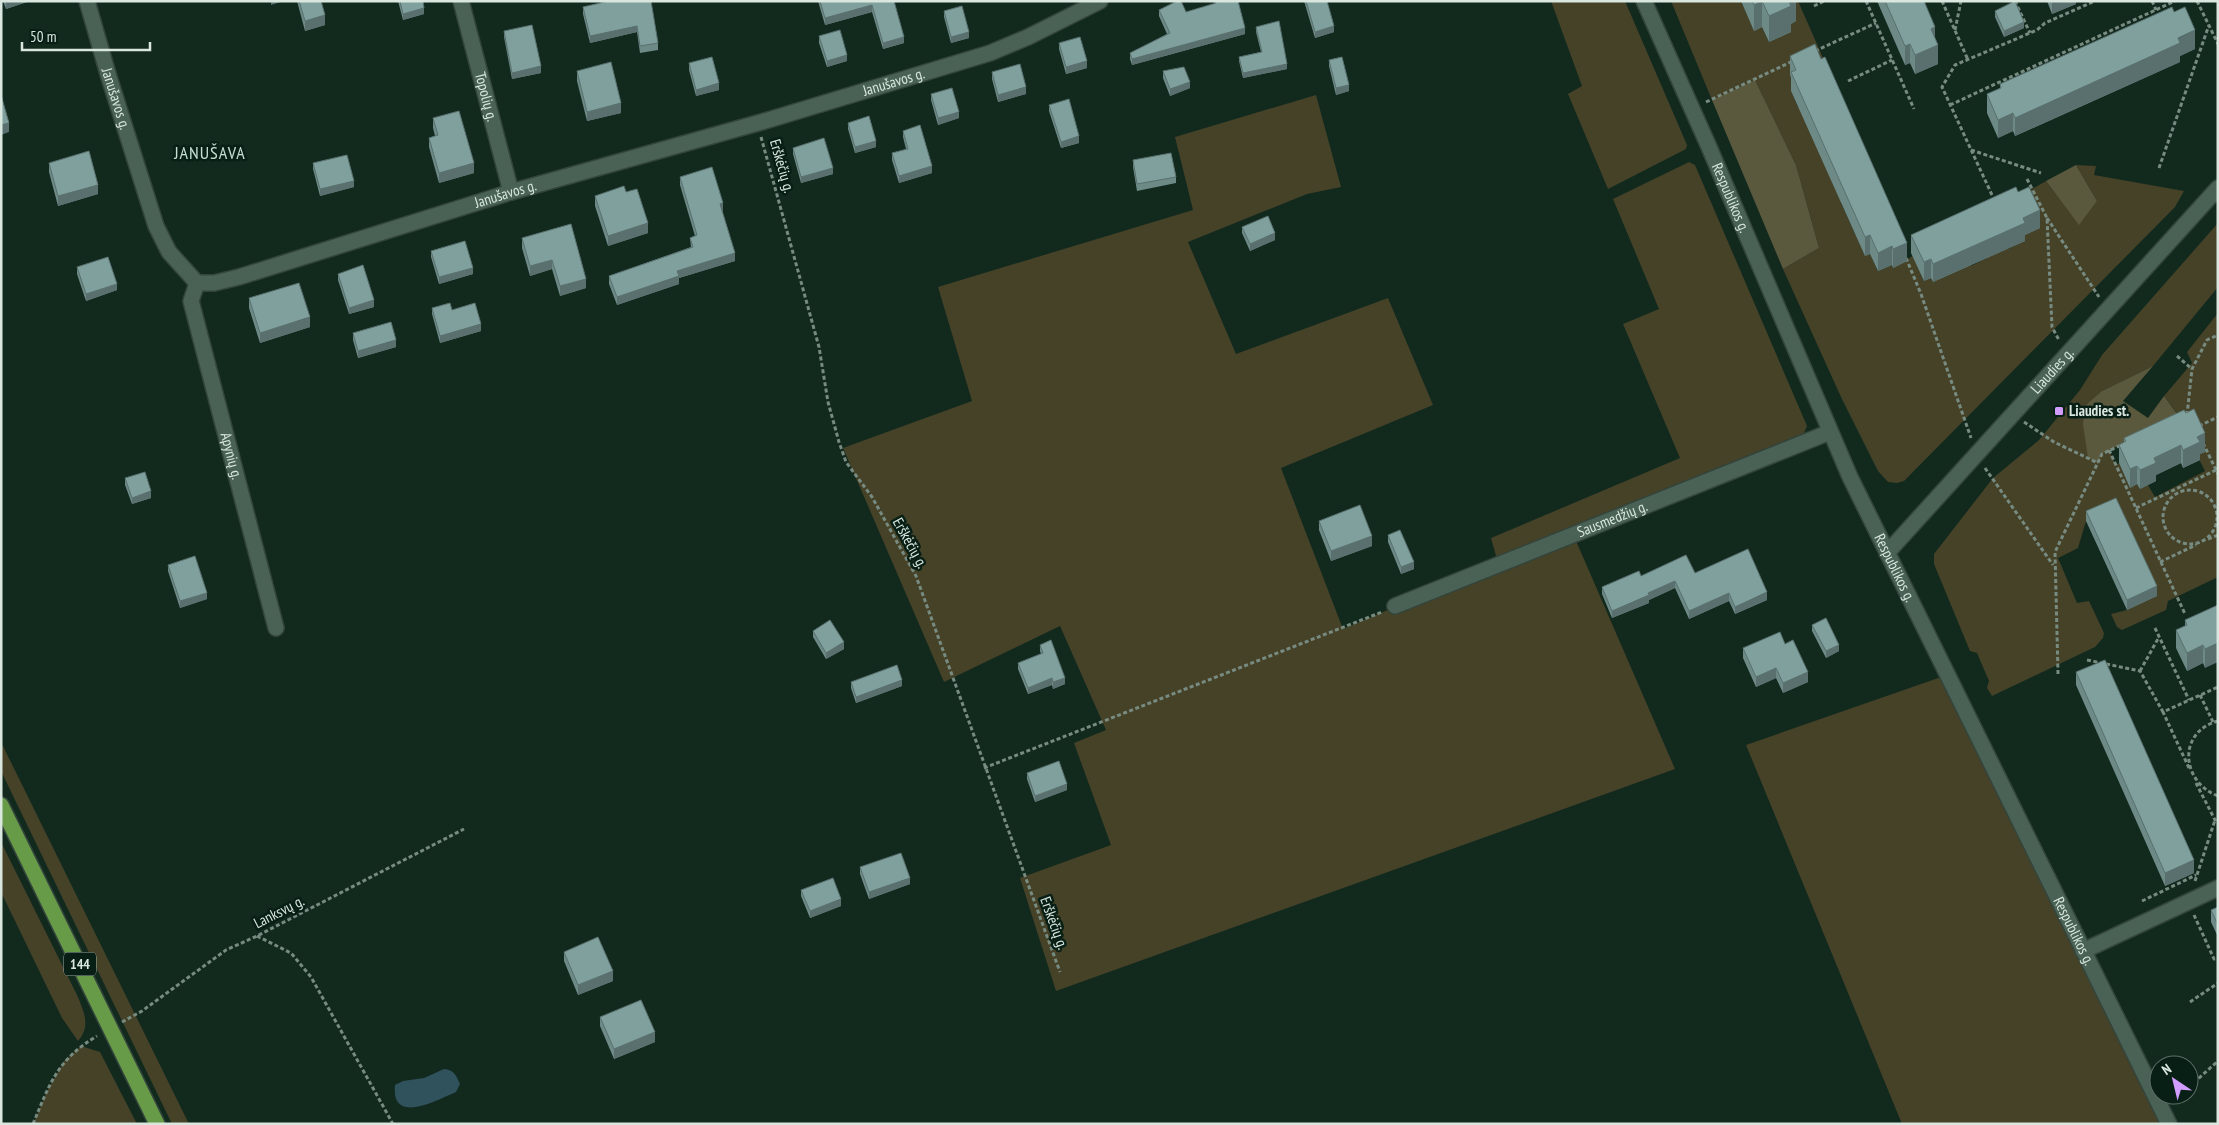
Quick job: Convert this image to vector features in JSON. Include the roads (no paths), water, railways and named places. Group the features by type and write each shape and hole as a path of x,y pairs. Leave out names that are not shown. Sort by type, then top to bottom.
{"main road":[{"name":"144","path":"1,805 157,1124"}],"street":[{"name":"Janušavos g.","path":"87,1 156,226 169,252 197,283 214,283 239,277 511,192 758,123 990,53 1028,38 1100,1"},
{"name":"Topolių g.","path":"461,1 511,192"},
{"name":"Respublikos g.","path":"1644,1 1830,432 1887,553 2168,1124"},
{"name":"Liaudies g.","path":"1887,553 2218,188"},
{"name":"Apynių g.","path":"197,283 191,301 276,628"},
{"name":"Sausmedžių g.","path":"1395,606 1830,432"},
{"path":"2084,951 2218,888"}],"water":[{"path":"444,1069 452,1072 457,1078 460,1084 456,1092 416,1107 407,1107 400,1104 396,1097 395,1085 403,1081 424,1078"}],"place":[{"name":"Liaudies st.","path":"2059,411"}],"district":[{"name":"JANUŠAVA","path":"210,153"}]}
